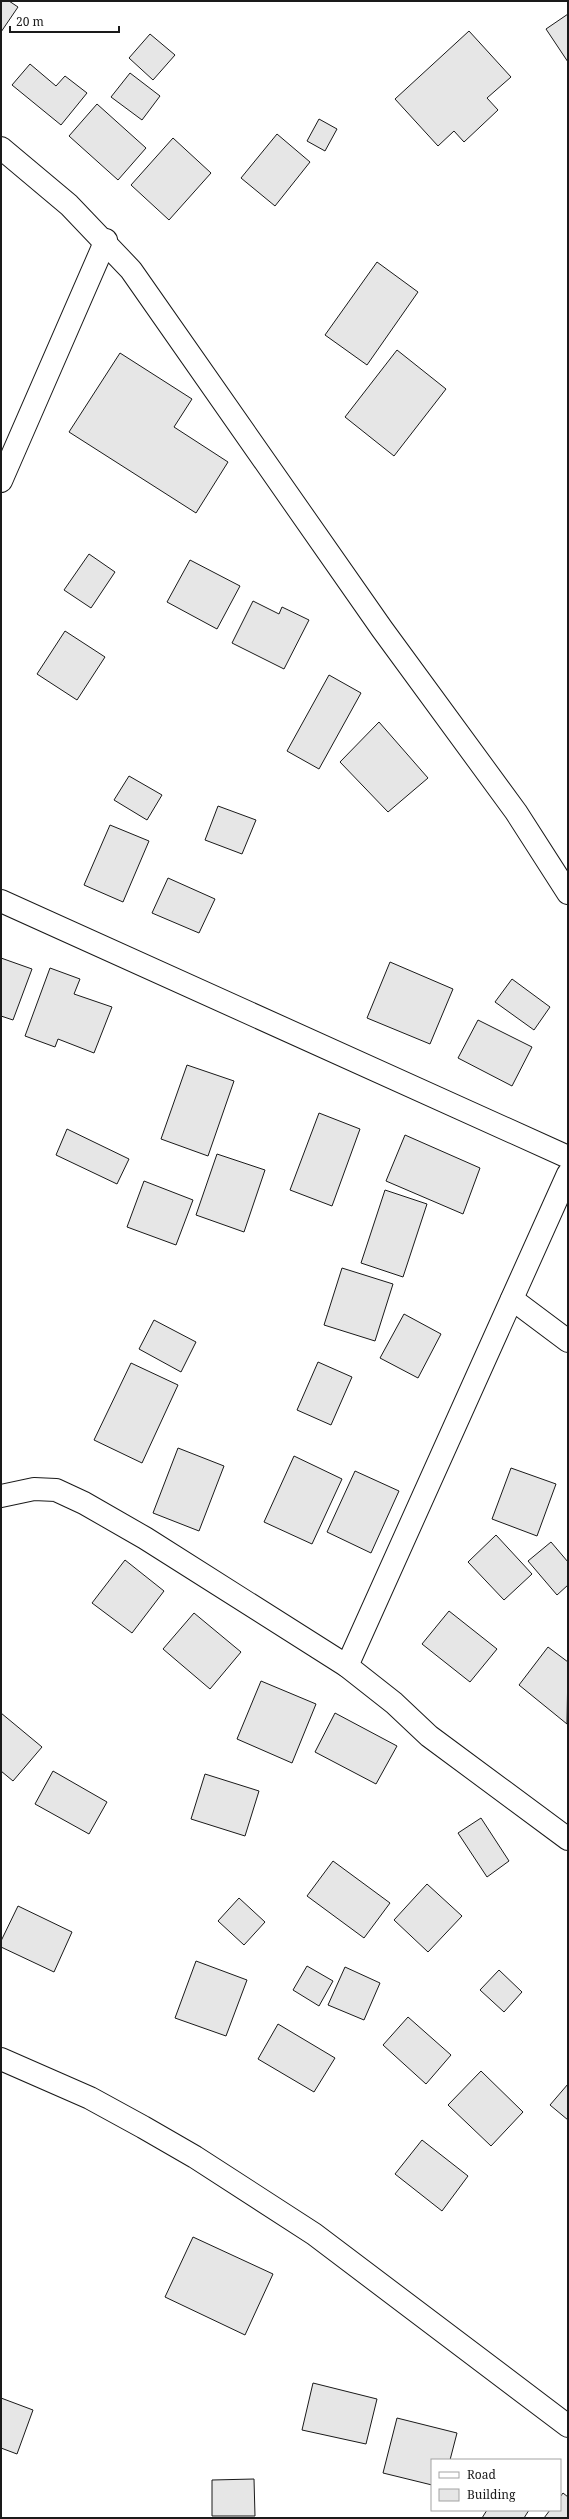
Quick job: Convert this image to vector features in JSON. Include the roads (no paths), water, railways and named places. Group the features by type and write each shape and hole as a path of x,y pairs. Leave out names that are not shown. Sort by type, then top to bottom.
{"street":[{"path":"1,148 69,204 106,240 131,270 382,629 516,812 568,893"},
{"path":"1,481 106,240"},
{"path":"1,901 568,1157"},
{"path":"347,1666 568,1174"},
{"path":"512,1299 568,1341"},
{"path":"1,1496 41,1489 56,1490 84,1503 145,1538 347,1666 394,1703 429,1736 568,1840"},
{"path":"1,2059 90,2098 136,2123 195,2157 314,2234 568,2426"}]}
